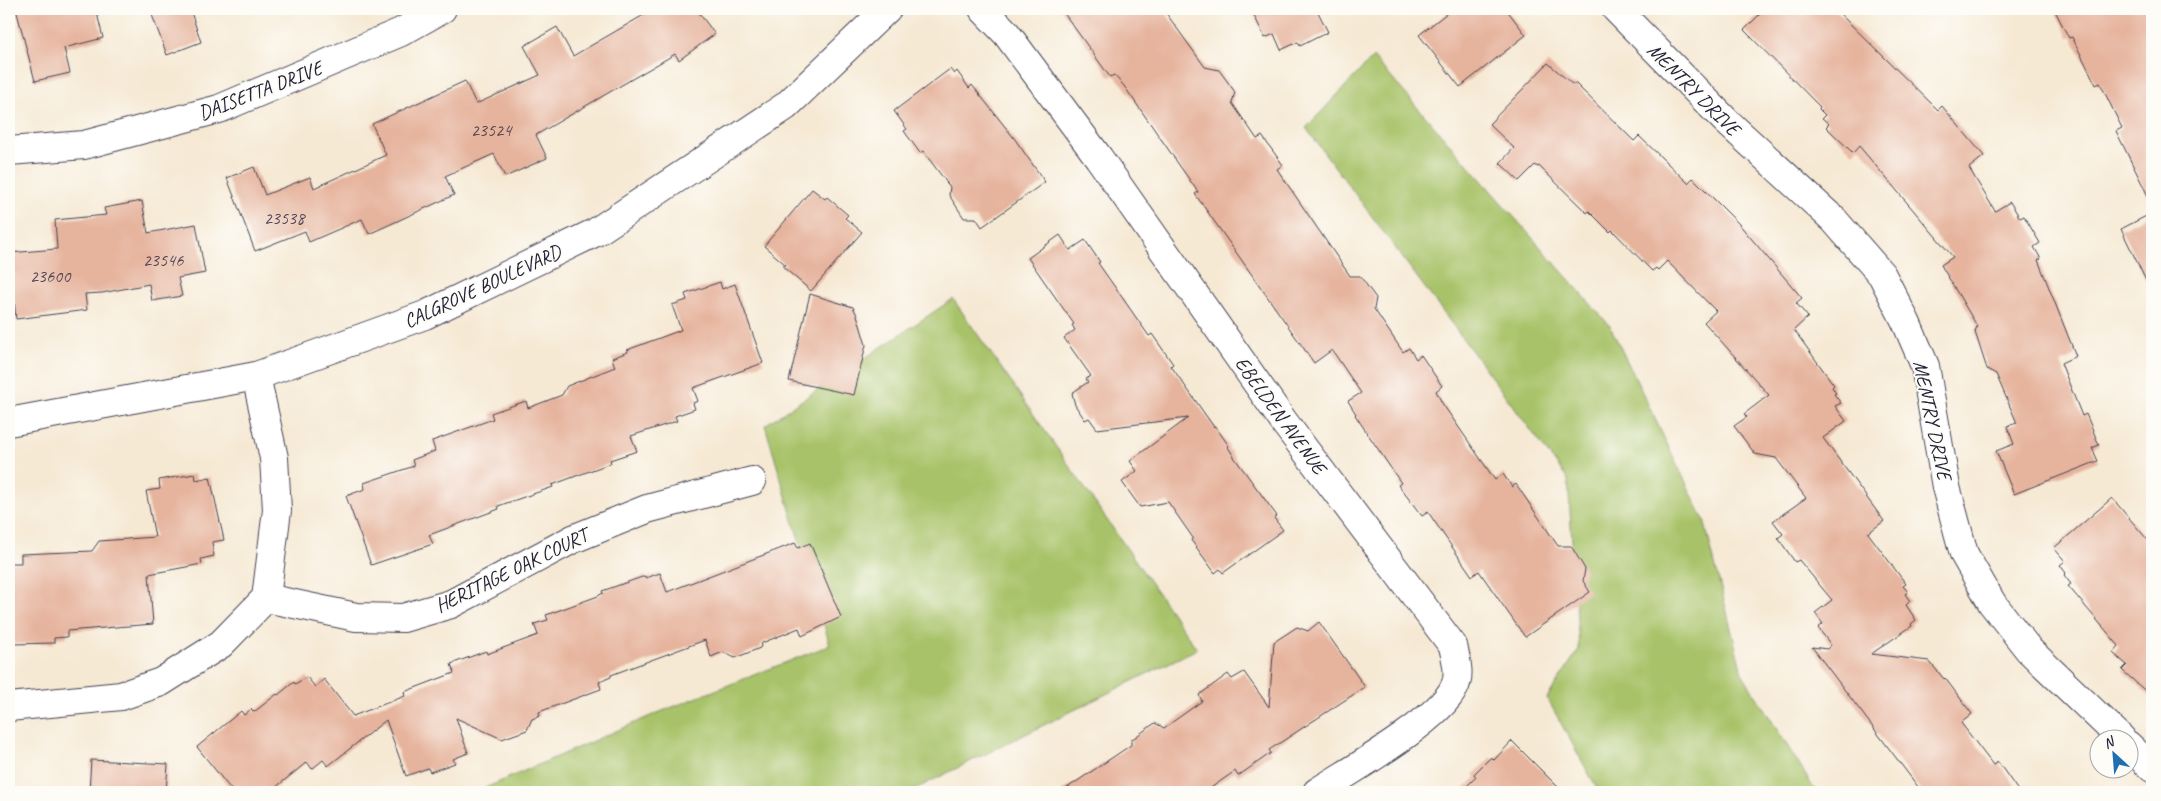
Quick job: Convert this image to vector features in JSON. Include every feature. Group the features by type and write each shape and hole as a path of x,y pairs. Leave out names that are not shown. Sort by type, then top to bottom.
{"street":[{"name":"DAISETTA DRIVE","path":"9,151 84,145 219,109 401,32 442,9"},
{"name":"CALGROVE BOULEVARD","path":"9,422 256,376 425,315 596,232 786,106 887,9"},
{"name":"EBELDEN AVENUE","path":"983,9 1006,33 1098,158 1284,422 1453,646 1458,669 1454,687 1440,706 1413,729 1317,792"},
{"name":"MENTRY DRIVE","path":"1616,9 1726,121 1834,220 1882,275 1906,322 1925,366 1946,487 1964,554 1992,603 2029,650 2111,728"},
{"path":"9,707 121,696 161,682 221,644 266,598 276,501 274,458 256,376"},
{"name":"HERITAGE OAK COURT","path":"266,598 356,617 403,618 451,604 572,539 646,509 752,481"},
{"path":"2138,755 2152,768"}],"green space":[{"path":"1373,57 1610,326 1704,520 1742,673 1816,792 1599,792 1547,698 1579,649 1568,480 1306,128"},
{"path":"953,299 1197,649 909,792 476,792 655,714 830,645 765,425"}],"building":[{"path":"16,9 96,9 103,38 64,48 70,73 35,81"},
{"path":"167,9 190,9 201,42 167,55 152,15"},
{"path":"654,9 696,9 715,34 679,60 675,54 536,135 547,158 505,177 494,154 445,176 454,195 369,234 362,219 309,242 305,231 255,251 227,178 254,167 265,195 310,177 314,188 386,155 372,124 465,81 476,104 540,75 524,46 557,27 573,56"},
{"path":"1061,9 1163,9 1205,67 1219,70 1235,92 1232,103 1257,139 1262,136 1283,165 1277,169 1350,276 1360,276 1376,298 1374,309 1403,352 1409,348 1416,359 1421,355 1442,386 1436,391 1442,403 1495,480 1503,474 1512,487 1516,484 1558,546 1571,546 1585,569 1583,581 1590,592 1525,637 1479,571 1472,576 1428,512 1422,516 1398,485 1401,483 1355,415 1348,401 1361,393 1332,350 1314,363 1195,194 1198,192 1124,86 1114,75 1110,77"},
{"path":"1251,9 1325,9 1318,12 1328,32 1300,46 1298,42 1281,50 1274,34 1265,38"},
{"path":"1452,9 1506,9 1526,35 1460,87 1419,35"},
{"path":"1765,9 1835,9 1938,110 1942,106 1984,156 1969,168 1995,211 2010,202 2020,218 2024,216 2040,243 2034,247 2041,259 2038,260 2076,356 2061,363 2082,416 2086,414 2099,445 2092,448 2098,461 2014,494 1996,451 2014,444 2007,426 2017,423 1996,374 1987,369 1975,332 1977,326 1941,265 1953,257 1859,146 1853,153 1826,127 1829,124 1822,118 1825,115 1819,109 1820,107 1744,30"},
{"path":"2054,9 2152,9 2152,204 2116,131 2122,128 2100,83 2096,85 2072,37 2069,38"},
{"path":"1548,63 1572,84 1576,84 1634,141 1639,136 1688,183 1693,178 1738,223 1802,298 1796,303 1808,317 1794,330 1834,385 1832,387 1836,393 1834,394 1841,403 1835,406 1846,421 1823,438 1884,521 1868,533 1906,584 1903,586 1908,592 1905,594 1910,601 1906,605 1916,620 1911,624 1912,626 1871,654 1929,661 1945,678 1972,714 1961,723 1993,765 1998,762 2019,792 1922,792 1812,647 1827,649 1831,645 1818,628 1823,624 1815,613 1832,600 1799,560 1795,562 1778,538 1783,534 1773,521 1806,498 1776,458 1755,454 1734,426 1747,417 1744,414 1769,395 1704,322 1716,311 1667,261 1658,270 1656,268 1652,271 1612,230 1610,232 1589,211 1587,213 1539,166 1535,165 1519,181 1500,163 1514,148 1489,124"},
{"path":"950,69 954,74 957,71 969,88 972,85 1014,138 1045,182 982,227 976,218 964,218 949,195 950,187 923,151 920,153 904,131 907,129 894,111"},
{"path":"812,189 825,199 827,197 848,215 845,218 862,232 811,291 782,266 786,265 764,246"},
{"path":"142,201 148,233 196,224 205,273 178,278 182,296 152,301 149,284 102,293 85,294 87,310 16,319 9,253 57,249 55,220 106,215 104,208"},
{"path":"2152,213 2152,293 2121,229"},
{"path":"1060,235 1070,250 1085,240 1100,262 1098,263 1149,336 1152,334 1173,364 1171,366 1277,516 1274,518 1283,530 1223,573 1220,569 1215,573 1191,540 1193,538 1168,502 1140,507 1122,482 1137,471 1130,461 1188,418 1097,429 1089,418 1085,420 1075,405 1072,393 1088,382 1086,379 1091,376 1064,338 1075,330 1072,325 1074,324 1028,258"},
{"path":"720,282 722,289 735,284 763,363 693,388 698,401 693,403 695,409 675,416 677,421 631,436 637,451 610,460 611,463 552,485 553,487 498,506 499,509 429,535 433,544 371,565 346,496 365,489 364,483 414,466 412,460 435,451 432,441 493,419 491,413 526,401 528,408 562,395 567,386 615,367 612,358 628,352 627,350 681,330 672,305 687,300 685,294"},
{"path":"810,294 853,307 857,315 866,345 854,395 789,381"},
{"path":"195,474 196,480 210,477 224,540 212,542 214,556 201,559 202,564 149,574 153,624 67,631 67,637 54,638 54,643 13,644 9,563 21,563 21,554 92,551 99,541 155,537 146,491 160,489 159,480"},
{"path":"2112,498 2152,545 2152,697 2122,670 2127,665 2113,653 2119,646 2068,586 2071,584 2064,575 2066,573 2060,565 2065,561 2054,548"},
{"path":"795,543 798,548 810,543 841,617 802,636 799,628 762,643 760,648 735,658 723,652 711,657 705,640 611,675 611,677 599,682 601,689 539,712 540,716 532,719 527,730 502,739 456,718 468,753 453,759 455,763 430,772 428,768 406,776 386,720 328,766 323,760 312,769 307,762 270,792 233,792 197,747 241,711 244,715 251,709 254,712 294,682 295,684 307,677 315,687 324,679 353,716 405,696 404,692 454,673 451,664 486,651 487,654 538,635 534,624 548,620 546,615 598,596 603,593 602,591 645,576 646,578 660,573 667,592"},
{"path":"1319,622 1365,687 1269,750 1271,753 1238,776 1235,771 1205,792 1061,792 1131,745 1131,740 1155,723 1164,728 1202,701 1199,695 1228,674 1232,679 1244,672 1269,707 1274,642 1297,627 1308,631"},
{"path":"1512,741 1563,792 1461,792 1476,777 1474,774 1491,757 1494,760"},
{"path":"91,760 168,764 166,792 89,792"}]}
